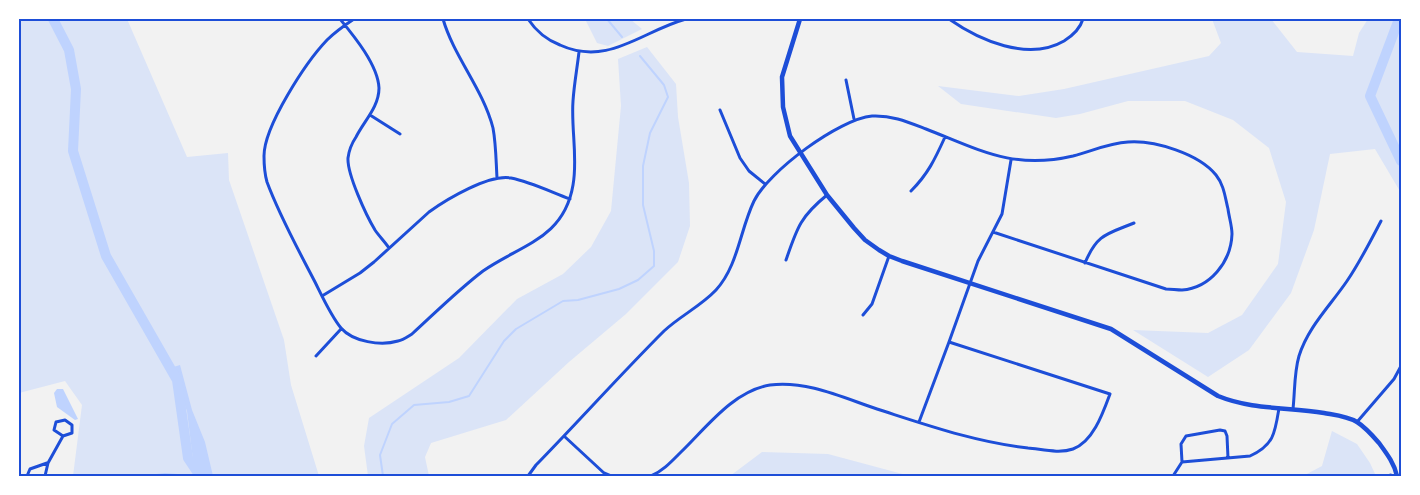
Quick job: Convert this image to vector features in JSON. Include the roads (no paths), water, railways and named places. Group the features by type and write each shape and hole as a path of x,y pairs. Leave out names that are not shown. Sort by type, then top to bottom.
{"street":[{"path":"340,19 372,64 379,88 376,102 370,115 351,146 348,170 369,219 376,232 390,248"},
{"path":"354,19 329,38 314,54 289,93 273,123 264,154 267,180 289,233 322,296 342,329 359,339 388,343 412,334 484,271 537,241 547,233 570,199 573,184 575,162 573,102 579,52"},
{"path":"442,19 449,38 486,107 493,128 497,178"},
{"path":"528,19 552,42 579,52 608,51 686,19"},
{"path":"800,19 782,77 785,121 790,136 828,195 865,240 889,256 1111,329 1228,401 1253,406 1343,416 1357,422 1373,435 1395,466 1398,476"},
{"path":"949,19 975,35 994,42 1032,50 1046,48 1070,38 1084,19"},
{"path":"846,80 854,119"},
{"path":"720,110 740,158 749,172 765,184"},
{"path":"370,115 400,134"},
{"path":"528,476 536,465 665,330 716,290 729,269 749,213 765,184 800,153 854,119 870,116 895,117 990,155 1011,160 1045,161 1072,156 1115,144 1145,142 1162,146 1193,158 1207,166 1217,176 1223,187 1232,232 1231,245 1220,270 1208,281 1182,290 1166,289 993,232"},
{"path":"911,192 924,178 945,137"},
{"path":"918,422 950,342 978,260 1002,214 1011,160"},
{"path":"322,296 360,273 439,205 488,180 510,178 570,199"},
{"path":"786,260 803,218 828,195"},
{"path":"1293,409 1296,371 1305,341 1314,324 1356,267 1381,221"},
{"path":"1085,263 1091,249 1104,235 1134,223"},
{"path":"863,315 872,304 889,256"},
{"path":"316,356 342,329"},
{"path":"651,476 669,464 731,404 756,389 771,385 817,389 918,422 991,442 1058,451 1072,450 1091,435 1110,394 950,342"},
{"path":"1357,422 1394,379 1401,366"},
{"path":"1182,462 1250,456 1271,441 1276,430 1278,408"},
{"path":"45,476 48,462 63,436 72,433 72,425 65,420 56,422 54,430 63,436"},
{"path":"1173,476 1182,462 1182,444 1186,436 1220,430 1225,431 1228,458"},
{"path":"564,436 604,473 612,476"},
{"path":"27,476 30,469 48,462"}],"water":[{"path":"180,365 192,410 205,442 213,476 195,476 187,411 170,368"},
{"path":"57,389 63,389 78,419 75,420 57,407 54,393"}],"waterway":[{"path":"53,19 69,50 76,89 73,151 106,256 177,380 188,458 200,476"},
{"path":"607,19 622,37"},
{"path":"1399,19 1370,96 1401,161"},
{"path":"383,476 380,455 392,424 414,405 449,402 469,396 504,341 516,329 563,301 578,300 619,289 638,280 654,266 654,251 643,205 643,166 650,133 668,97 664,85 640,56"},
{"path":"148,476 165,474 190,476"}]}
